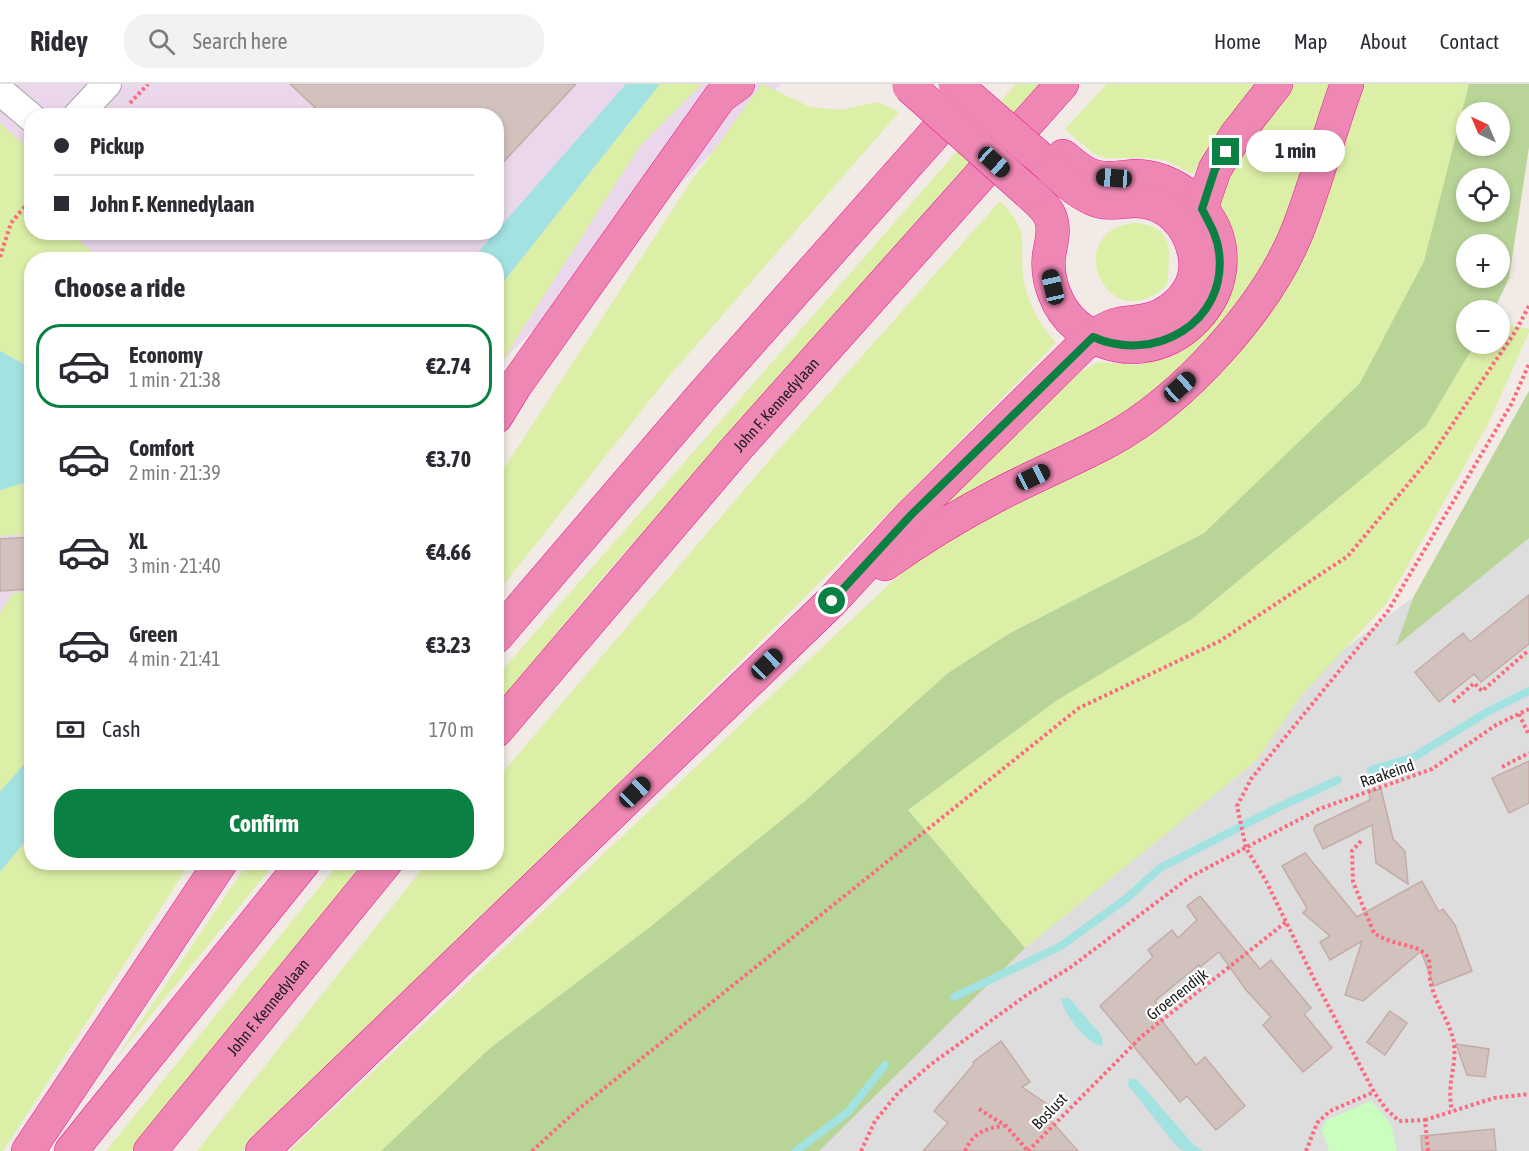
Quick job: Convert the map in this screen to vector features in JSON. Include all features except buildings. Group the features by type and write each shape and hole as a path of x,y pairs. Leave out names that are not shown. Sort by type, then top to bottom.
{"highway":[{"path":"908,85 1045,208 1051,219 1050,275 1058,300 1076,324 1093,337 1120,346 1151,345 1168,340 1187,329 1201,315 1214,293 1219,273 1219,252 1215,232 1202,209 1170,184 1138,176 1097,177 1055,160 955,84"},
{"path":"262,1151 832,601 911,515 1093,337 1117,324 1143,322 1171,309 1185,296 1194,280 1196,261 1192,243 1184,226 1161,208 1147,202 1105,203 1077,190 1055,160 979,84 920,147 756,335 504,629"},
{"name":"John F. Kennedylaan","path":"504,722 737,448 1062,84"},
{"path":"1202,209 1215,169 1236,135 1276,84"},
{"path":"832,601 930,532 995,496 1111,440 1166,400 1223,348 1264,293 1299,229 1347,84"},
{"path":"504,404 727,88"},
{"path":"28,1151 216,870"},
{"path":"71,1151 298,870"},
{"name":"John F. Kennedylaan","path":"150,1151 379,870"}],"street":[{"path":"84,108 107,84"},
{"path":"0,91 24,111"}],"path":[{"path":"126,108 148,84"},
{"path":"0,257 10,223 24,207"},
{"path":"532,1151 576,1111 1079,708 1220,641 1348,556 1429,459 1515,332 1529,306"},
{"path":"1529,364 1512,403 1388,611 1251,779 1237,806 1246,848 1266,881 1374,1092 1399,1121 1425,1120 1494,1098 1529,1094"},
{"path":"1453,702 1473,683 1482,691 1529,650"},
{"name":"Raakeind","path":"861,1151 875,1121 898,1093 930,1065 1028,994 1071,967 1190,877 1320,808 1432,770 1496,725 1529,710"},
{"path":"1519,714 1529,735"},
{"path":"1502,767 1529,753"},
{"path":"1361,842 1352,851 1353,882 1374,933 1401,946 1417,947 1427,955 1430,964 1430,979 1451,1030 1454,1046 1448,1092 1452,1111"},
{"name":"Groenendijk","path":"1087,1089 1142,1036 1286,922"},
{"name":"Boslust","path":"1028,1151 1087,1089"},
{"path":"1306,1151 1317,1123 1330,1111 1374,1092"},
{"path":"979,1109 1006,1126 1028,1151"},
{"path":"1425,1120 1428,1151"},
{"path":"965,1151 972,1137 989,1128 1006,1126"}],"shaded area":[{"path":"0,84 781,84 504,359 504,252 24,252 24,870 29,870 0,956"},
{"path":"1529,510 1529,1151 703,1151 830,1036"}],"green space":[{"path":"660,84 702,84 640,146 504,358 504,281"},
{"path":"762,84 810,107 840,110 878,102 899,112 665,381 504,584 504,468 692,180"},
{"path":"1016,84 1041,84 603,577 504,697 504,668"},
{"path":"1107,84 1267,84 1192,174 1167,161 1146,158 1105,158 1094,154 1065,129"},
{"path":"1290,84 1336,84 1304,185 1253,288 1214,339 1159,391 1098,433 922,527 1080,372 1098,362 1137,365 1169,358 1195,342 1217,319 1228,291 1216,205 1223,179"},
{"path":"1358,84 1469,84 1464,102 1456,102 1456,135 1424,261 1360,383 1204,533 1010,633 948,673 805,801 650,927 489,1049 381,1151 289,1151 935,541 1233,354"},
{"path":"1469,84 1529,84 1529,147 1510,271 1510,234 1456,234 1456,288 1504,288 1499,300 1456,300 1456,354 1469,354 1426,426 1192,619 1056,701 908,810 1025,948 819,1151 381,1151 489,1049 650,927 805,801 948,673 1010,633 1204,533 1360,383 1424,261 1456,135 1456,156 1510,156 1510,102 1464,102"},
{"path":"0,123 24,145 24,240 79,240 91,252 24,252 24,365 0,351"},
{"path":"1000,201 1011,213 1021,231 1024,282 1032,307 1056,343 652,750 242,1151 197,1151 421,870 504,870 504,771 767,463"},
{"path":"1135,223 1149,226 1165,236 1169,253 1167,285 1145,299 1126,300 1110,292 1100,278 1096,261 1100,244 1112,230"},
{"path":"1510,326 1529,329 1488,424 1386,604 1300,697 1256,761 1025,948 908,810 1056,701 1192,619 1426,426 1469,354 1510,354"},
{"path":"1529,391 1529,538 1396,646 1414,596"},
{"path":"24,483 24,534 0,536 0,490"},
{"path":"24,592 24,764 0,792 0,613 13,593"},
{"path":"24,843 24,870 185,870 3,1151 0,1151 0,872"},
{"path":"243,870 269,870 116,1058"},
{"path":"333,870 357,870 131,1151 106,1151"},
{"path":"1371,1101 1390,1122 1397,1151 1329,1151 1322,1129 1327,1120"}],"water":[{"path":"626,84 660,84 504,281 504,252 478,252 489,240 504,240 504,223"},
{"path":"0,351 24,364 24,483 0,490"},
{"path":"24,764 24,843 0,872 0,792"},
{"path":"1069,998 1102,1036 1103,1046 1090,1040 1071,1020 1061,999"},
{"path":"1129,1078 1137,1080 1193,1144 1202,1151 1183,1151 1177,1147 1128,1085"}],"waterway":[{"path":"1371,770 1414,757 1487,712 1529,691"},
{"path":"954,997 1061,946 1127,898 1160,868 1281,806 1338,780"},
{"path":"796,1151 848,1112 885,1065"}],"route":[{"path":"832,601 911,515 1093,337 1120,346 1151,345 1168,340 1187,329 1201,315 1214,293 1219,273 1219,252 1215,232 1202,209 1215,169 1226,152"}]}
